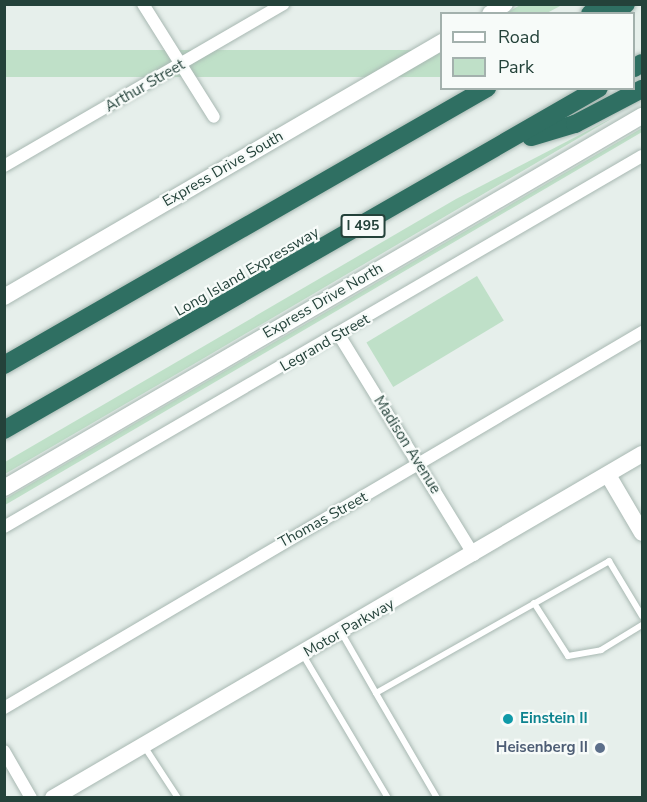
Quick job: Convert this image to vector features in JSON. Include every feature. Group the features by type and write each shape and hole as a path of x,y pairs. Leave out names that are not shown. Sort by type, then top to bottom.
{"highway":[{"path":"506,144 575,124 642,89"},
{"path":"4,365 484,90"},
{"name":"Long Island Expressway","path":"4,430 506,144 596,90"}],"main road":[{"name":"Express Drive South","path":"4,297 440,43"},
{"name":"Express Drive North","path":"4,488 642,116"},
{"name":"Motor Parkway","path":"53,798 474,555 642,454"},
{"path":"608,475 642,533"}],"street":[{"path":"143,4 179,66 214,117"},
{"name":"Arthur Street","path":"4,166 284,4"},
{"name":"Legrand Street","path":"4,526 339,335 642,156"},
{"name":"Thomas Street","path":"4,708 419,466 642,332"},
{"name":"Madison Avenue","path":"339,335 474,555"},
{"path":"4,751 31,798"}],"lane":[{"path":"376,693 609,561 642,615"},
{"path":"534,603 568,656 602,650 642,626"},
{"path":"341,632 437,798"},
{"path":"303,654 388,798"},
{"path":"143,746 178,798"}],"green space":[{"path":"520,5 562,5 549,12 508,12"},
{"path":"4,50 440,50 440,77 4,77"},
{"path":"616,116 5,474 5,462 456,199"},
{"path":"642,128 642,132 5,505 5,499"},
{"path":"477,276 504,321 393,387 366,342"}],"place":[{"name":"Einstein II","path":"508,719"},
{"name":"Heisenberg II","path":"600,748"}]}
